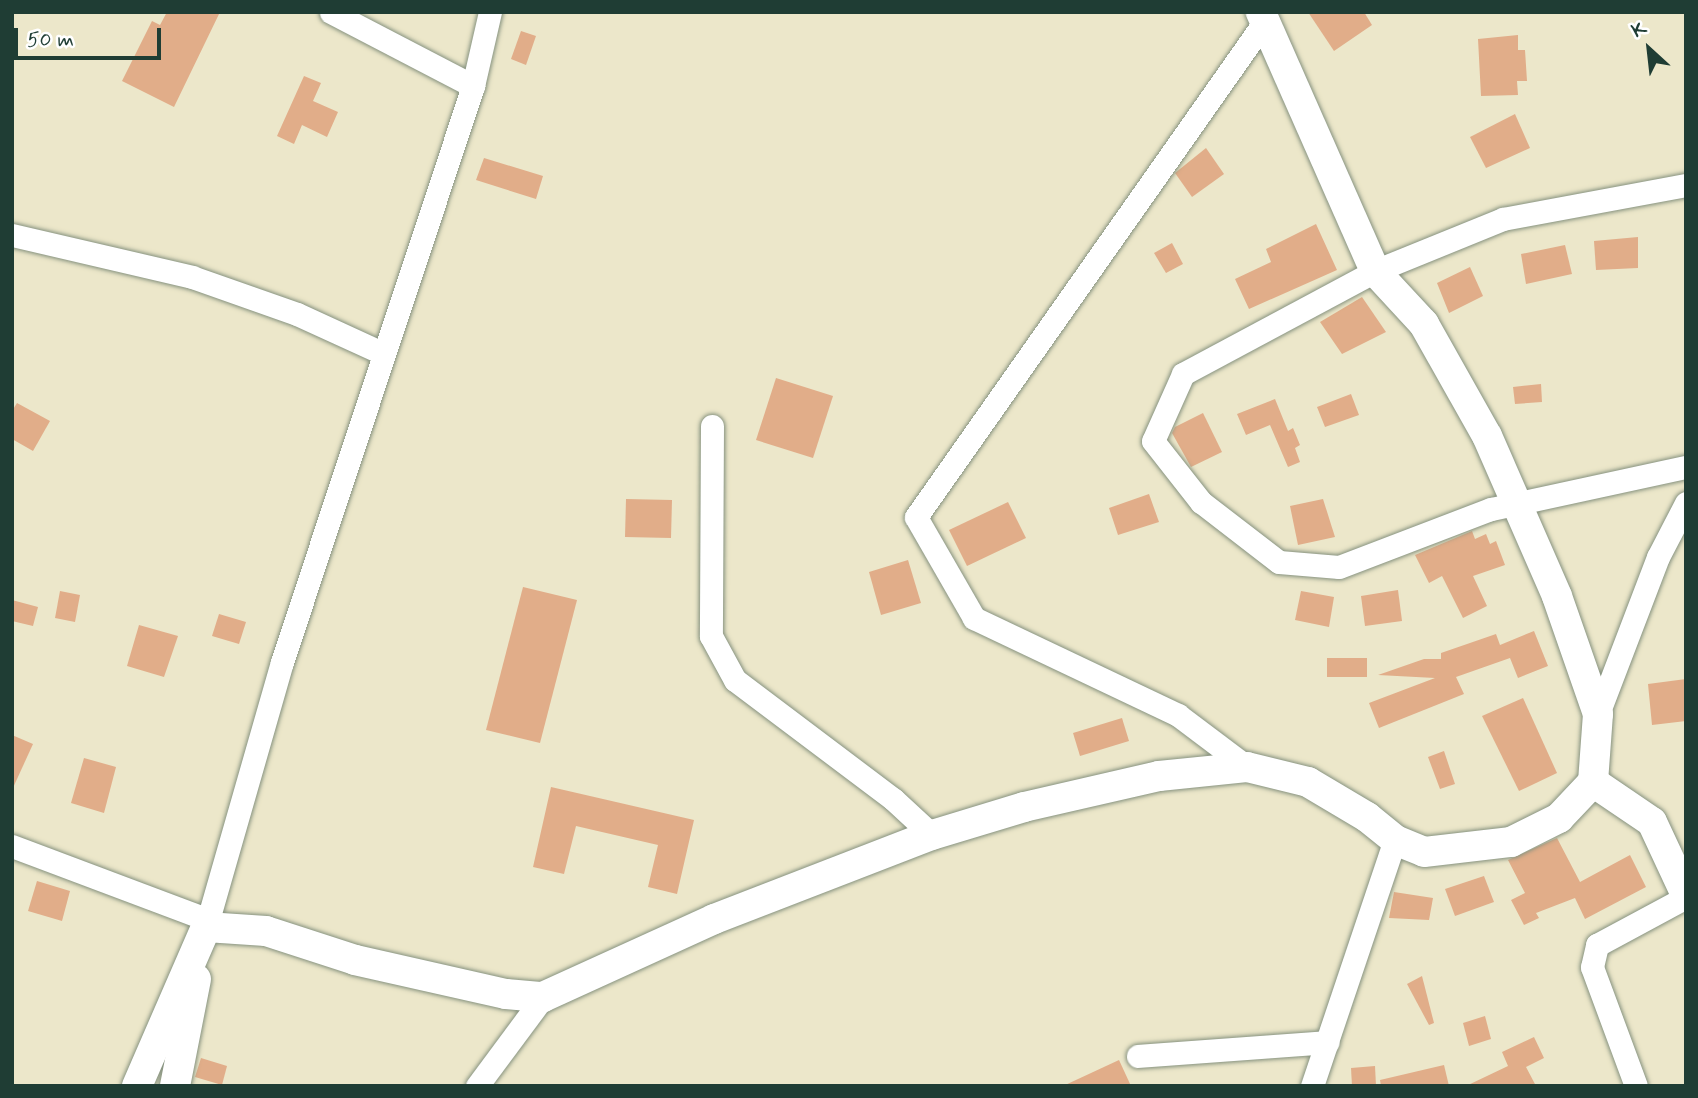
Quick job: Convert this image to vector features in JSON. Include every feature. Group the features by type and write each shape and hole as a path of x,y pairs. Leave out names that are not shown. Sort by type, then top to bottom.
{"street":[{"path":"331,12 473,86"},
{"path":"175,1086 207,923 282,662 382,353 473,86 489,12"},
{"path":"1263,17 1375,271 1424,324 1520,505 1598,714"},
{"path":"1247,767 1178,715 974,618 916,517 1263,17"},
{"path":"1686,185 1503,219 1375,271 1184,374 1153,441 1201,502 1279,562 1339,567 1491,509 1520,505 1686,467"},
{"path":"12,234 192,277 297,314 382,353"},
{"path":"712,426 711,636 735,680 893,799 932,835"},
{"path":"477,1086 543,997 714,919 932,835 1098,788 1247,767 1308,782 1367,817 1395,840 1424,852 1511,842 1559,818 1593,782 1598,714 1658,557 1686,503"},
{"path":"1593,782 1652,822 1686,896 1597,945 1592,967 1636,1086"},
{"path":"1312,1086 1395,840"},
{"path":"12,846 207,923 266,931 355,960 506,994 543,997"},
{"path":"137,1086 207,923"},
{"path":"1138,1056 1327,1042"}],"building":[{"path":"167,12 220,12 174,107 122,81 152,21 160,25"},
{"path":"1308,12 1364,12 1372,25 1334,51"},
{"path":"521,31 536,36 526,65 511,59"},
{"path":"1518,35 1518,50 1525,50 1527,81 1517,81 1518,95 1481,96 1478,39"},
{"path":"304,76 321,83 313,101 338,112 327,137 302,125 294,144 277,136"},
{"path":"1515,114 1530,148 1486,168 1470,137"},
{"path":"1206,148 1224,174 1192,197 1175,173"},
{"path":"484,158 543,176 536,199 476,180"},
{"path":"1316,224 1337,270 1249,309 1235,279 1271,262 1266,249"},
{"path":"1638,237 1638,268 1596,270 1594,241"},
{"path":"1172,243 1183,264 1166,273 1154,253"},
{"path":"1565,245 1572,274 1526,284 1521,254"},
{"path":"1470,267 1483,296 1449,313 1437,283"},
{"path":"1362,297 1386,332 1342,354 1320,322"},
{"path":"776,378 833,396 813,458 756,440"},
{"path":"1541,384 1542,402 1515,404 1513,387"},
{"path":"1351,394 1359,415 1325,427 1317,407"},
{"path":"1275,399 1288,431 1293,428 1300,445 1295,448 1300,462 1288,467 1270,425 1246,435 1237,414"},
{"path":"17,403 50,421 33,451 12,439 12,411"},
{"path":"1203,413 1222,452 1191,467 1172,433 1175,427"},
{"path":"1149,494 1159,522 1118,535 1109,508"},
{"path":"626,499 672,500 671,538 625,537"},
{"path":"1323,499 1335,537 1298,545 1290,506"},
{"path":"1008,502 1026,538 967,566 949,530"},
{"path":"1472,531 1475,539 1486,534 1490,544 1496,541 1505,565 1473,576 1487,606 1463,618 1442,576 1429,583 1415,555"},
{"path":"908,560 921,603 881,615 869,572"},
{"path":"523,587 577,600 540,743 486,730"},
{"path":"1398,590 1402,621 1365,626 1361,596"},
{"path":"60,591 80,595 75,622 55,618"},
{"path":"1301,591 1334,597 1329,627 1295,620"},
{"path":"12,600 38,607 33,626 12,621"},
{"path":"219,614 246,622 239,644 212,636"},
{"path":"139,625 178,636 164,677 127,666"},
{"path":"1534,631 1548,666 1518,678 1510,658 1456,677 1464,694 1379,728 1369,703 1435,678 1378,675 1424,659 1441,659 1441,653 1496,634 1500,645"},
{"path":"1327,658 1367,658 1367,677 1327,677"},
{"path":"1686,679 1686,721 1652,725 1648,684"},
{"path":"1523,698 1557,773 1519,791 1482,716"},
{"path":"1122,718 1129,741 1080,756 1073,733"},
{"path":"12,735 33,744 12,790"},
{"path":"1444,751 1455,784 1440,789 1428,757"},
{"path":"84,758 116,767 104,813 71,803"},
{"path":"551,787 694,820 677,894 648,887 658,845 576,826 564,874 533,867"},
{"path":"1557,838 1580,882 1630,855 1646,887 1585,919 1575,898 1536,913 1539,918 1524,925 1511,900 1525,893 1508,860"},
{"path":"1484,876 1494,902 1455,916 1445,889"},
{"path":"37,881 70,891 62,921 28,911"},
{"path":"1394,892 1433,898 1429,920 1389,918"},
{"path":"1422,976 1434,1023 1429,1025 1407,984"},
{"path":"1485,1016 1491,1039 1469,1046 1463,1023"},
{"path":"1534,1037 1544,1058 1526,1067 1536,1086 1466,1086 1508,1066 1502,1052"},
{"path":"201,1058 227,1066 222,1085 195,1077"},
{"path":"1119,1060 1131,1086 1063,1086"},
{"path":"1444,1065 1449,1086 1381,1086 1380,1080"},
{"path":"1375,1066 1376,1086 1352,1086 1351,1068"}]}
